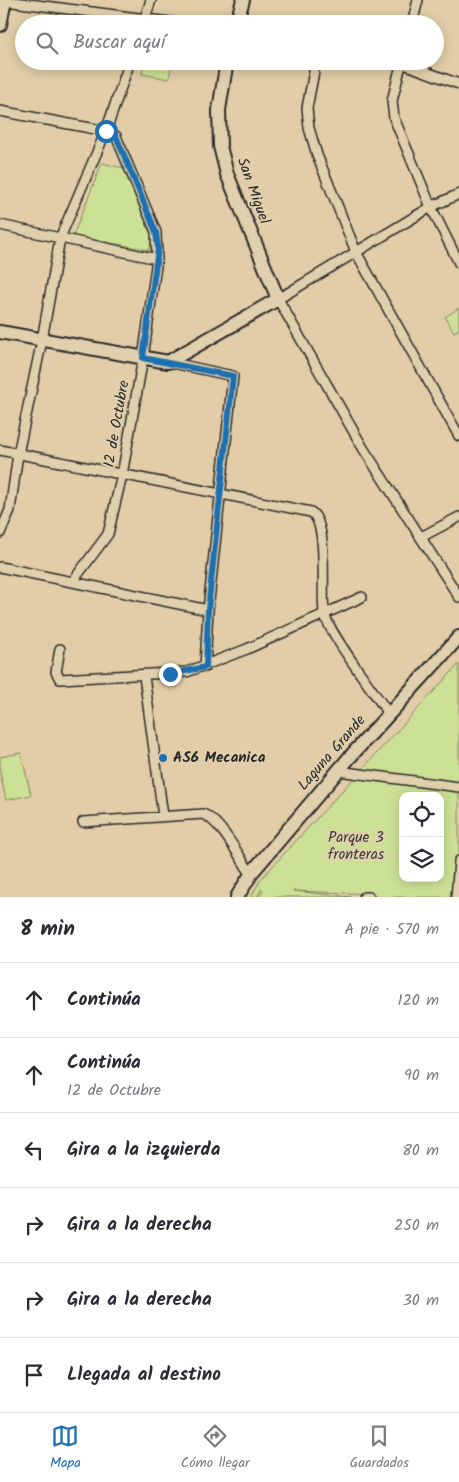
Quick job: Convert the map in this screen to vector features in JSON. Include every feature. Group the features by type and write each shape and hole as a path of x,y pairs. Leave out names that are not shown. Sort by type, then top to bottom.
{"street":[{"path":"0,25 5,0 104,15"},
{"path":"146,15 151,0"},
{"path":"239,15 243,0"},
{"path":"414,15 418,0"},
{"path":"0,533 10,510 18,454 42,340 60,238 106,131 127,70"},
{"name":"San Miguel","path":"226,70 220,110 220,146 227,174 278,299"},
{"path":"314,70 307,108 309,128 317,156 356,252 459,436"},
{"path":"398,70 392,101 394,118 431,207 459,263"},
{"path":"421,70 459,84"},
{"path":"0,111 106,131"},
{"name":"12 de Octubre","path":"73,581 108,534 122,475 158,259 156,232 116,136 106,131"},
{"path":"168,362 278,299 431,207 459,194"},
{"path":"0,225 158,259"},
{"path":"278,299 363,448 459,597"},
{"path":"0,332 168,362 233,376 208,610 206,667"},
{"path":"0,450 311,512 316,515 321,531 324,614 343,648 388,713"},
{"path":"421,538 459,517"},
{"path":"0,567 208,610"},
{"path":"60,648 56,672 60,679 144,676 187,672 206,667 362,598"},
{"name":"Laguna Grande","path":"237,897 251,874 338,771 388,713 459,637"},
{"path":"144,676 163,816"},
{"path":"338,771 459,787"},
{"path":"83,822 197,814 209,816 217,824 251,874"},
{"path":"456,897 459,861"},
{"path":"364,897 369,897"}],"green space":[{"path":"143,70 170,70 169,79 142,74"},
{"path":"102,163 123,168 152,237 149,250 73,236"},
{"path":"459,308 459,329 454,332 445,317"},
{"name":"Parque 3 fronteras","path":"459,664 459,897 373,897 373,894 293,891 351,897 259,897 263,890 261,889 257,897 251,897 261,879"},
{"path":"21,753 31,795 6,800 0,773 0,757"}],"place":[{"name":"AS6 Mecanica","path":"163,758"}],"route":[{"path":"106,131 116,136 156,232 158,259 143,358 233,376 208,610 206,667 170,674"}]}
